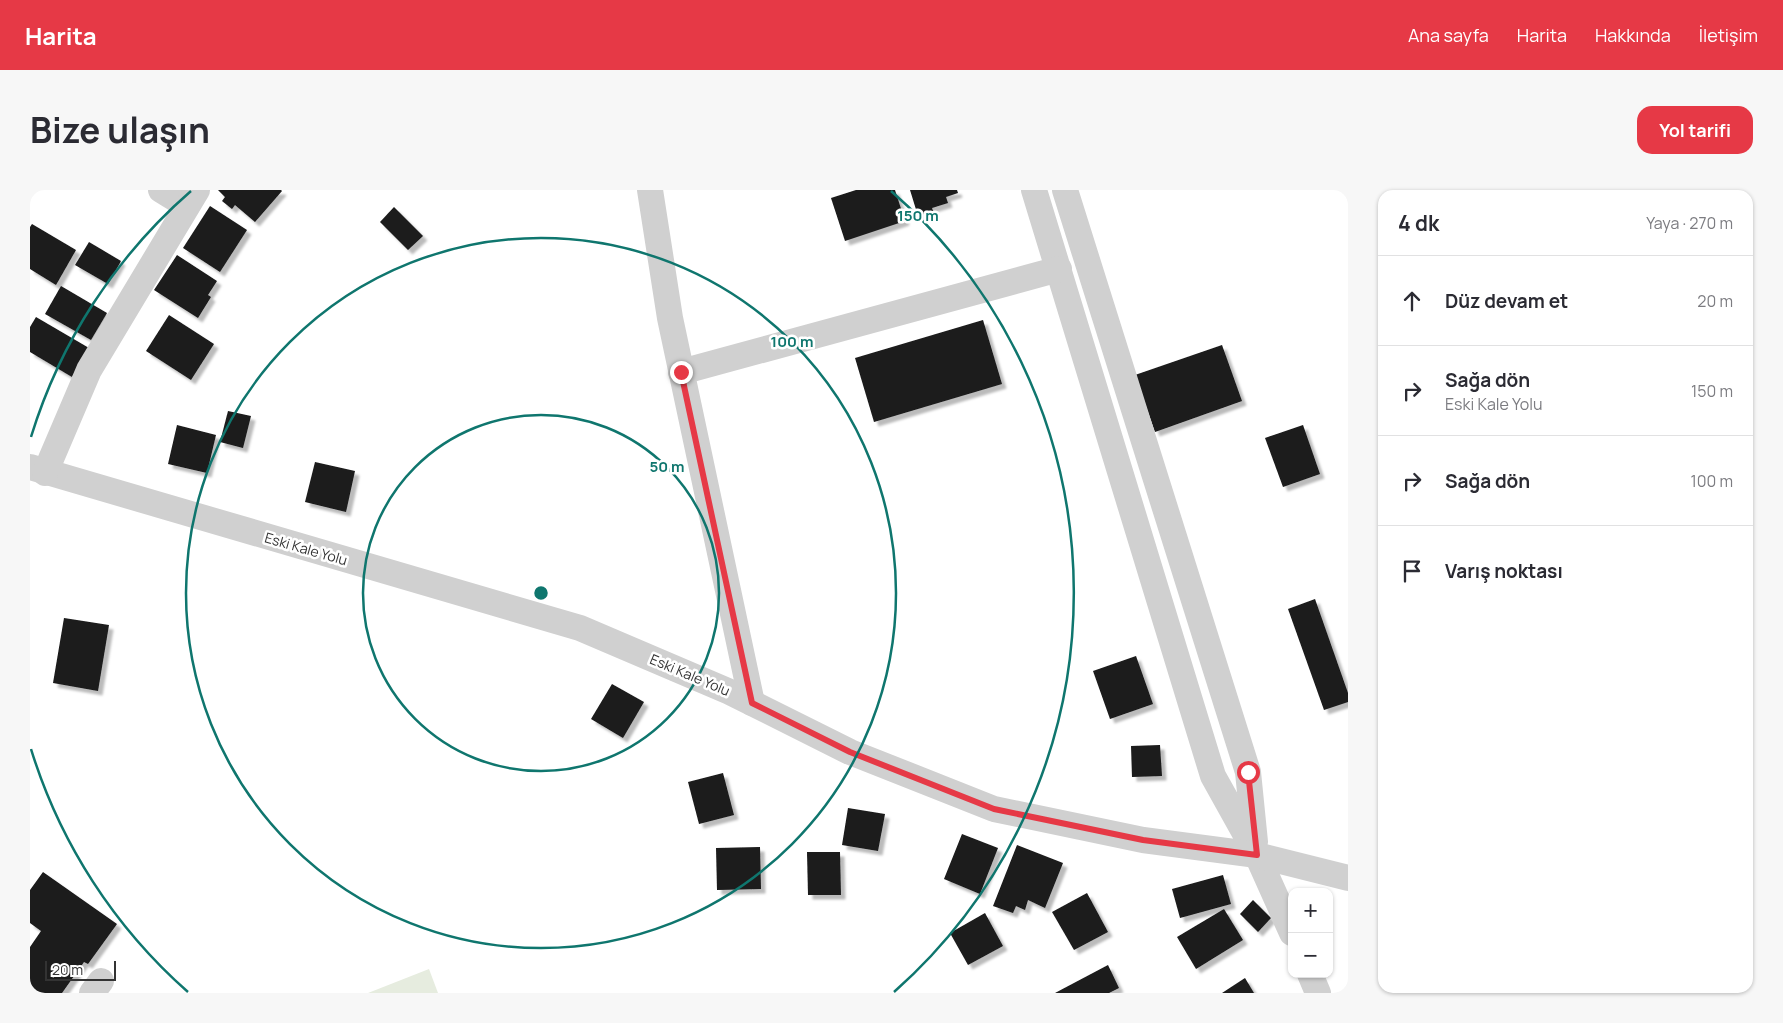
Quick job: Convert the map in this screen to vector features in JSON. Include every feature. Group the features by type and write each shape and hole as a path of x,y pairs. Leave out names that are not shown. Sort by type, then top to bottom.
{"street":[{"path":"37,470 89,370 192,198 161,190"},
{"path":"650,190 670,318 752,703"},
{"path":"1034,190 1213,776 1257,855 1288,924"},
{"path":"1065,190 1248,772 1257,855"},
{"path":"681,372 1059,269"},
{"name":"Eski Kale Yolu","path":"37,470 580,628 752,703 850,752 994,809 1143,840 1257,855 1348,878"},
{"path":"1312,978 1318,993"}],"shaded area":[{"path":"429,969 438,993 368,993"}],"building":[{"path":"218,190 282,191 255,222 235,205 232,209 222,201 225,197"},
{"path":"856,190 895,190 905,221 845,241 831,198"},
{"path":"910,190 957,190 958,193 946,197 948,203 932,208 933,211 918,216"},
{"path":"210,206 247,230 220,272 183,248"},
{"path":"394,207 423,236 408,250 380,222"},
{"path":"32,224 76,250 56,285 30,269 30,227"},
{"path":"89,242 121,261 108,284 75,265"},
{"path":"177,255 217,281 208,295 211,297 198,318 154,290"},
{"path":"61,286 107,313 91,340 45,314"},
{"path":"169,315 214,344 191,380 146,351"},
{"path":"36,317 89,348 72,377 30,352 30,327"},
{"path":"983,320 1002,384 874,422 855,358"},
{"path":"1222,345 1242,401 1155,432 1135,375"},
{"path":"228,411 251,416 243,448 220,442"},
{"path":"177,425 216,435 207,473 168,464"},
{"path":"1303,425 1320,474 1283,487 1265,438"},
{"path":"315,462 355,471 346,512 305,502"},
{"path":"1315,599 1348,693 1348,702 1324,710 1288,609"},
{"path":"64,618 109,625 98,691 53,683"},
{"path":"1136,656 1153,704 1110,719 1093,671"},
{"path":"612,684 644,702 623,738 591,719"},
{"path":"1160,745 1162,776 1132,777 1131,746"},
{"path":"723,773 734,815 699,824 688,782"},
{"path":"848,808 885,814 878,851 842,845"},
{"path":"962,834 998,848 980,894 944,879"},
{"path":"1017,845 1063,863 1045,908 1028,900 1025,910 1016,906 1013,913 993,906"},
{"path":"760,847 761,889 717,890 716,848"},
{"path":"807,852 840,852 841,895 808,895"},
{"path":"43,872 117,924 88,964 84,962 62,993 30,993 30,947 41,931 30,923 30,890"},
{"path":"1223,875 1231,904 1180,918 1172,889"},
{"path":"1087,893 1108,932 1074,950 1052,912"},
{"path":"1253,900 1271,918 1258,932 1240,914"},
{"path":"1224,909 1243,940 1196,969 1177,937"},
{"path":"985,913 1003,946 968,965 950,933"},
{"path":"1108,965 1119,988 1109,993 1055,993"},
{"path":"1245,978 1254,993 1222,993"}],"route":[{"path":"681,372 752,703 850,752 994,809 1143,840 1257,855 1248,772"}]}
